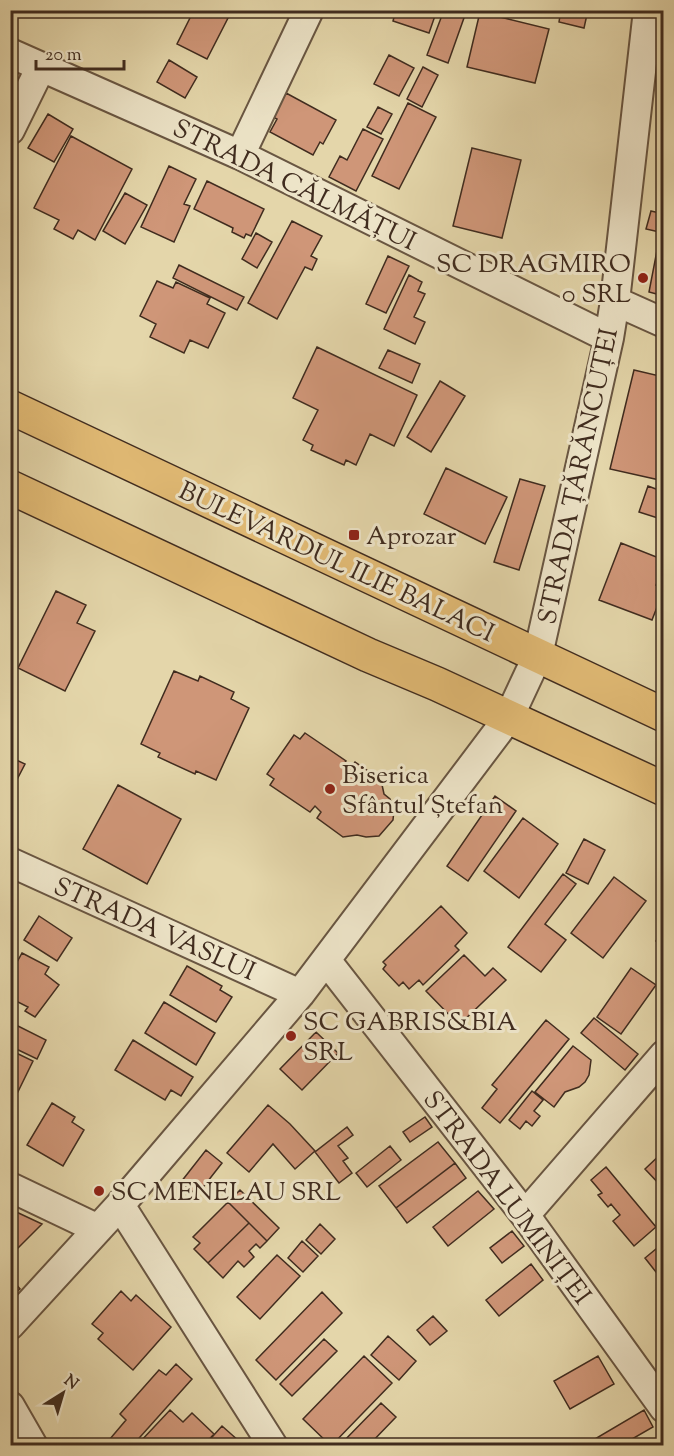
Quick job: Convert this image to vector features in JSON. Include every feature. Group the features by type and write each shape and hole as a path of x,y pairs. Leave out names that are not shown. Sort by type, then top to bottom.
{"main road":[{"name":"BULEVARDUL ILIE BALACI","path":"10,407 663,714"},
{"path":"10,487 368,655 437,684 663,789"}],"street":[{"path":"240,155 309,10"},
{"name":"STRADA ȚĂRĂNCUȚEI","path":"10,1325 120,1205 300,994 509,717 538,655 609,338 648,10"},
{"name":"STRADA CĂLMĂȚUI","path":"10,53 240,155 609,338"},
{"path":"10,130 41,67"},
{"path":"615,301 663,323"},
{"name":"STRADA VASLUI","path":"10,862 300,994"},
{"name":"STRADA LUMINIȚEI","path":"326,960 525,1215 663,1408"},
{"path":"525,1215 663,1055"},
{"path":"10,1188 98,1229"},
{"path":"120,1205 273,1446"},
{"path":"10,1406 33,1446"}],"building":[{"path":"194,10 212,10 228,18 207,59 177,44"},
{"path":"396,10 437,10 429,33 393,21"},
{"path":"444,10 455,10 465,15 448,63 427,55"},
{"path":"561,10 588,10 584,28 559,22"},
{"path":"480,12 549,29 535,83 467,67"},
{"path":"389,55 414,68 399,96 374,84"},
{"path":"169,60 197,77 185,98 157,82"},
{"path":"423,67 438,75 422,107 407,99"},
{"path":"286,93 336,120 323,144 320,142 313,155 270,132 277,119 273,117"},
{"path":"408,103 436,117 399,189 372,176"},
{"path":"378,107 392,114 381,134 367,127"},
{"path":"48,114 73,129 54,162 28,148"},
{"path":"363,129 383,139 356,191 329,177 340,156 347,160"},
{"path":"71,136 132,169 95,240 78,230 73,239 54,229 59,220 34,208"},
{"path":"472,148 521,160 502,238 453,226"},
{"path":"169,166 196,179 184,204 190,206 174,242 141,227"},
{"path":"207,181 264,209 251,236 246,234 244,238 232,232 233,228 194,209"},
{"path":"125,193 147,205 125,244 103,231"},
{"path":"651,211 664,214 664,233 646,229"},
{"path":"292,221 322,236 311,256 317,259 312,270 305,267 277,319 248,303"},
{"path":"256,233 272,242 257,268 242,259"},
{"path":"659,240 664,241 664,296 649,292"},
{"path":"388,256 409,266 386,313 366,304"},
{"path":"179,265 244,297 237,310 173,278"},
{"path":"409,275 422,282 418,291 425,294 414,317 425,322 415,344 384,329"},
{"path":"157,281 173,288 176,282 210,298 207,304 225,313 208,348 190,340 184,353 150,337 156,324 140,316"},
{"path":"317,347 417,395 394,446 370,434 356,465 346,460 344,465 311,450 313,445 303,440 318,410 293,398"},
{"path":"388,350 420,364 412,383 379,368"},
{"path":"634,370 664,377 664,481 610,469"},
{"path":"440,381 465,396 431,452 407,437"},
{"path":"446,468 507,497 485,544 424,514"},
{"path":"520,479 545,486 519,570 494,562"},
{"path":"648,486 664,492 664,520 639,512"},
{"path":"621,543 664,560 664,567 656,585 664,589 652,620 599,600"},
{"path":"56,591 86,605 77,623 95,631 65,691 18,668"},
{"path":"174,671 198,681 200,676 234,692 231,699 249,708 216,780 196,771 195,774 158,757 160,753 141,744"},
{"name":"Biserica Sfântul Ștefan","path":"305,733 346,761 344,764 350,768 355,762 381,780 384,794 390,799 394,810 393,820 379,836 343,837 317,818 321,812 315,806 310,812 270,785 274,779 267,774 294,735 300,739"},
{"path":"10,757 25,764 10,793"},
{"path":"118,785 181,819 147,884 83,849"},
{"path":"495,796 516,811 468,881 447,866"},
{"path":"523,818 558,844 519,898 484,871"},
{"path":"584,839 605,850 588,884 566,873"},
{"path":"563,874 576,884 545,924 566,940 541,972 508,947"},
{"path":"614,877 646,901 603,958 571,933"},
{"path":"441,906 467,933 455,946 459,950 423,985 419,980 409,989 403,982 399,986 383,969 386,965 383,962"},
{"path":"39,916 72,938 57,961 24,940"},
{"path":"664,928 664,945 656,941"},
{"path":"22,953 49,967 45,974 59,985 35,1017 25,1011 28,1007 10,998 10,975"},
{"path":"464,955 485,976 493,968 506,980 459,1025 426,991"},
{"path":"187,966 222,986 220,990 232,997 216,1022 170,995"},
{"path":"631,968 656,985 621,1034 597,1017"},
{"path":"164,1002 215,1033 196,1065 145,1033"},
{"path":"594,1018 638,1054 625,1070 581,1033"},
{"path":"546,1020 569,1039 500,1123 482,1108 497,1089 492,1085"},
{"path":"10,1022 46,1040 37,1059 10,1046"},
{"path":"316,1032 338,1053 302,1090 280,1069"},
{"path":"133,1040 193,1077 181,1096 171,1090 165,1100 115,1070"},
{"path":"573,1046 591,1060 589,1075 579,1087 565,1092 554,1107 535,1092"},
{"path":"10,1050 33,1061 10,1108"},
{"path":"532,1091 543,1100 534,1111 540,1116 532,1126 526,1121 520,1129 509,1120"},
{"path":"52,1103 75,1117 72,1122 84,1130 63,1166 27,1145"},
{"path":"268,1105 290,1124 315,1151 295,1169 273,1144 249,1172 227,1153"},
{"path":"425,1117 432,1127 410,1142 403,1132"},
{"path":"347,1127 353,1135 338,1146 348,1158 343,1161 352,1173 339,1183 315,1152"},
{"path":"438,1142 455,1163 396,1208 379,1186"},
{"path":"390,1146 401,1160 367,1187 356,1173"},
{"path":"206,1150 222,1163 197,1195 181,1182"},
{"path":"664,1151 664,1189 645,1169"},
{"path":"455,1163 466,1178 407,1223 396,1208"},
{"path":"606,1167 656,1227 634,1246 613,1221 620,1215 611,1204 608,1207 598,1195 602,1193 591,1180"},
{"path":"240,1190 279,1228 267,1241 228,1202"},
{"path":"478,1191 494,1209 448,1246 433,1227"},
{"path":"228,1202 249,1223 208,1263 194,1249 200,1243 193,1237"},
{"path":"10,1209 42,1224 10,1256"},
{"path":"249,1223 267,1241 260,1248 256,1244 249,1251 254,1257 244,1267 238,1261 223,1278 208,1263"},
{"path":"320,1224 335,1239 321,1254 306,1240"},
{"path":"512,1231 524,1246 502,1263 490,1248"},
{"path":"302,1241 318,1256 303,1272 288,1258"},
{"path":"662,1244 664,1246 663,1281 645,1258"},
{"path":"277,1255 300,1276 260,1319 237,1297"},
{"path":"531,1264 543,1280 499,1316 486,1300"},
{"path":"10,1277 20,1289 10,1297"},
{"path":"121,1291 131,1301 136,1295 171,1327 133,1370 98,1339 103,1333 92,1324"},
{"path":"322,1292 342,1313 276,1380 256,1360"},
{"path":"433,1316 447,1331 430,1345 417,1330"},
{"path":"388,1336 416,1361 399,1380 371,1355"},
{"path":"324,1339 337,1351 292,1396 280,1384"},
{"path":"364,1356 392,1383 331,1446 303,1419"},
{"path":"598,1356 614,1384 570,1409 554,1381"},
{"path":"176,1364 192,1379 132,1446 104,1446 126,1420 120,1414 159,1370 166,1375"},
{"path":"381,1403 396,1417 368,1446 339,1446"},
{"path":"170,1410 183,1422 192,1413 214,1434 203,1446 142,1446 139,1443"},
{"path":"644,1410 653,1427 620,1446 583,1446"},
{"path":"222,1426 239,1441 235,1446 204,1446"}],"place":[{"name":"SC DRAGMIRO 0 SRL","path":"643,278"},
{"name":"Aprozar","path":"354,535"},
{"name":"Biserica Sfântul Ștefan","path":"330,789"},
{"name":"SC GABRIS&BIA SRL","path":"291,1036"},
{"name":"SC MENELAU SRL","path":"99,1191"}]}
